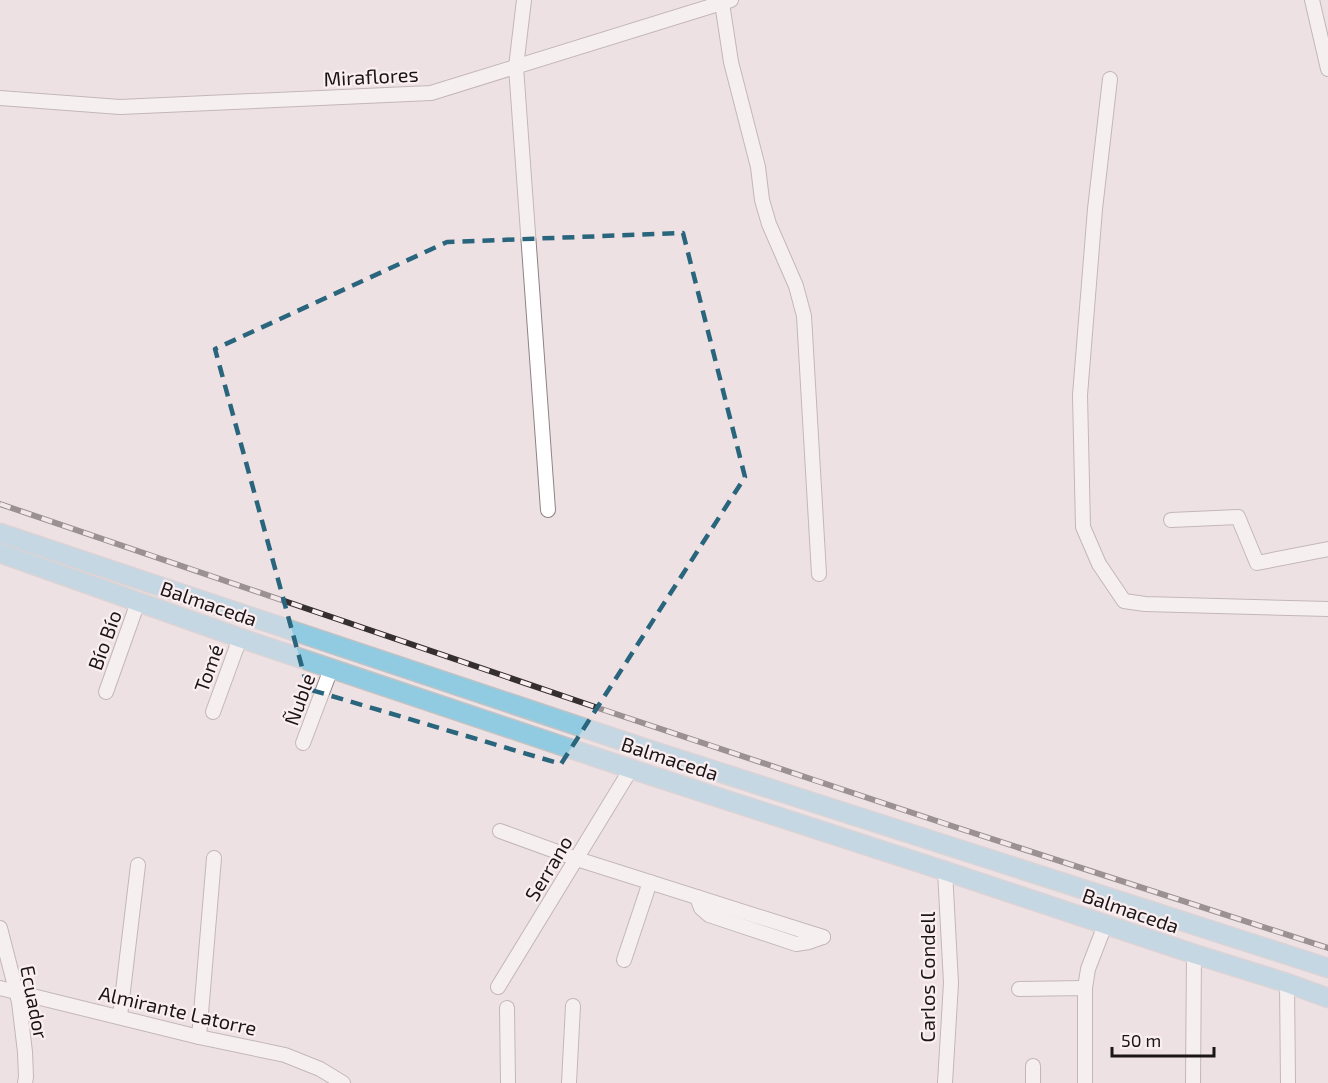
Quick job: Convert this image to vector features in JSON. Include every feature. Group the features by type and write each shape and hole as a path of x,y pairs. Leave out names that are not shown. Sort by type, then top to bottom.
{"main road":[{"name":"Balmaceda","path":"0,533 644,748 1328,968"},
{"name":"Balmaceda","path":"0,553 331,669 1328,998"}],"street":[{"path":"524,0 516,67 548,510"},
{"path":"1312,0 1328,69"},
{"path":"727,1 731,62 758,167 762,200 796,286 804,316 819,574"},
{"name":"Miraflores","path":"0,98 120,107 431,93 727,1"},
{"path":"1110,79 1095,209 1080,395 1083,527 1099,564 1124,601 1145,604 1328,609"},
{"path":"1172,520 1238,516 1257,563 1328,549"},
{"name":"Bío Bío","path":"106,692 138,602"},
{"name":"Tomé","path":"213,712 240,638"},
{"name":"Ñuble","path":"303,743 331,669"},
{"name":"Serrano","path":"498,987 631,769"},
{"path":"500,831 577,859 651,882 823,937 796,944 709,915 701,908 697,897"},
{"path":"200,1037 214,858"},
{"path":"120,1016 138,865"},
{"name":"Carlos Condell","path":"945,871 951,983 945,1083"},
{"path":"624,960 651,882"},
{"path":"1085,1083 1085,988 1088,969 1105,925"},
{"name":"Ecuador","path":"0,928 19,1002 25,1052 25,1083"},
{"path":"1193,1083 1194,954"},
{"path":"1287,983 1288,1083"},
{"name":"Almirante Latorre","path":"0,988 200,1037 285,1055 320,1069 343,1083"},
{"path":"1019,988 1085,988"},
{"path":"569,1083 573,1006"},
{"path":"507,1008 508,1083"},
{"path":"1033,1066 1033,1083"}],"highlighted area":[{"path":"683,233 745,477 561,764 308,689 215,349 447,242"}],"railway":[{"path":"0,504 604,710 1328,948"}]}
